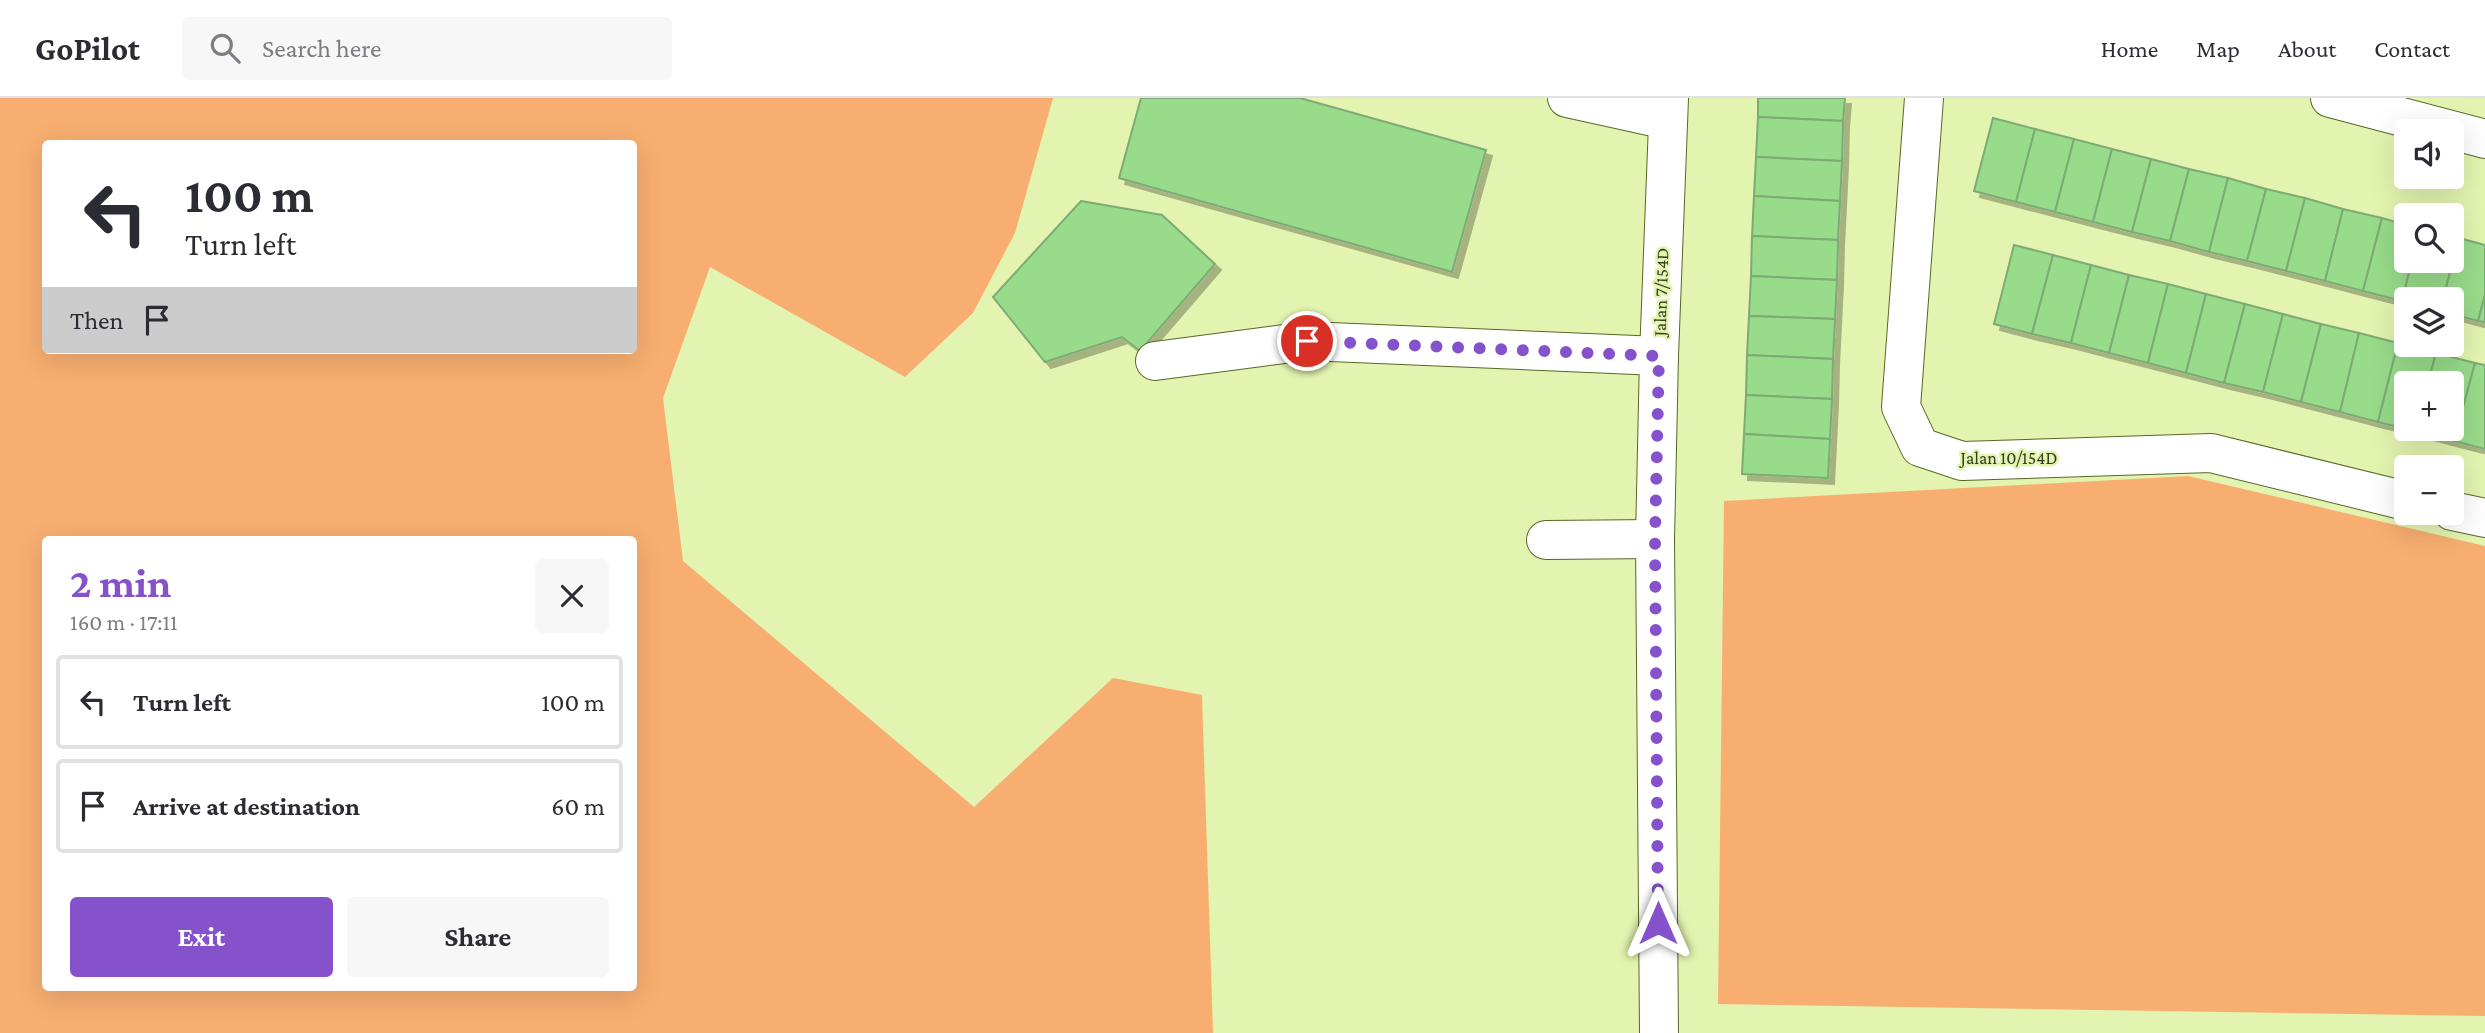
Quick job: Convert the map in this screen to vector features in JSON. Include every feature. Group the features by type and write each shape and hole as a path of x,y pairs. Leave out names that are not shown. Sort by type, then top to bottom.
{"street":[{"path":"1567,98 1668,109"},
{"name":"Jalan 10/154D","path":"1924,98 1901,407 1920,447 1962,461 2211,453 2394,498"},
{"path":"2330,98 2485,139"},
{"name":"Jalan 7/154D","path":"1659,1033 1655,539 1668,109"},
{"path":"1155,361 1307,341 1659,356"},
{"path":"2464,514 2485,518"},
{"path":"1546,540 1655,539"}],"shaded area":[{"path":"0,98 1053,98 1015,233 973,313 905,377 710,267 663,398 683,561 974,807 1113,678 1202,695 1213,1033 0,1033"},
{"path":"2188,476 2485,546 2485,1016 1718,1004 1724,501"}],"building":[{"path":"1141,98 1300,98 1486,150 1452,272 1119,178"},
{"path":"1758,98 1845,98 1843,121 1758,117"},
{"path":"1758,117 1843,121 1842,161 1756,157"},
{"path":"1993,118 2035,129 2016,202 1974,191"},
{"path":"2035,129 2074,139 2055,212 2016,202"},
{"path":"2074,139 2112,149 2093,222 2055,212"},
{"path":"2112,149 2151,159 2132,232 2093,222"},
{"path":"1756,157 1842,161 1840,201 1754,196"},
{"path":"2151,159 2189,169 2170,241 2132,232"},
{"path":"2189,169 2228,178 2209,252 2170,241"},
{"path":"2228,178 2266,189 2247,261 2209,252"},
{"path":"2266,189 2305,198 2286,271 2247,261"},
{"path":"1754,196 1840,201 1838,240 1752,236"},
{"path":"2305,198 2343,209 2325,281 2286,271"},
{"path":"1081,201 1162,215 1215,264 1140,351 1122,337 1045,362 993,297"},
{"path":"2343,209 2382,218 2363,291 2325,281"},
{"path":"2382,218 2394,222 2394,273 2409,273 2406,287 2394,287 2394,299 2363,291"},
{"path":"1752,236 1838,240 1837,280 1751,276"},
{"path":"2464,239 2485,245 2485,295 2478,321 2464,317 2464,287 2446,287 2450,273 2464,273"},
{"path":"2014,245 2053,255 2032,334 1994,324"},
{"path":"2053,255 2091,265 2071,343 2032,334"},
{"path":"2091,265 2129,275 2109,353 2071,343"},
{"path":"2409,273 2450,273 2446,287 2406,287"},
{"path":"2129,275 2168,284 2148,363 2109,353"},
{"path":"1751,276 1837,280 1835,319 1749,316"},
{"path":"2168,284 2206,294 2186,373 2148,363"},
{"path":"2206,294 2245,304 2224,383 2186,373"},
{"path":"2485,295 2485,322 2478,321"},
{"path":"2245,304 2283,314 2263,392 2224,383"},
{"path":"2283,314 2321,324 2301,402 2263,392"},
{"path":"1749,316 1835,319 1833,359 1747,355"},
{"path":"2321,324 2359,333 2340,412 2301,402"},
{"path":"2359,333 2394,342 2394,357 2378,422 2340,412"},
{"path":"1747,355 1833,359 1832,399 1746,395"},
{"path":"2394,357 2435,357 2431,371 2394,371 2394,426 2378,422"},
{"path":"2435,357 2452,357 2475,363 2464,404 2464,371 2431,371"},
{"path":"2475,363 2485,365 2485,449 2454,441 2464,441 2464,404"},
{"path":"1746,395 1832,399 1830,439 1744,434"},
{"path":"1744,434 1830,439 1828,478 1742,474"}],"route":[{"path":"1307,341 1659,356 1655,539 1658,923"}]}
